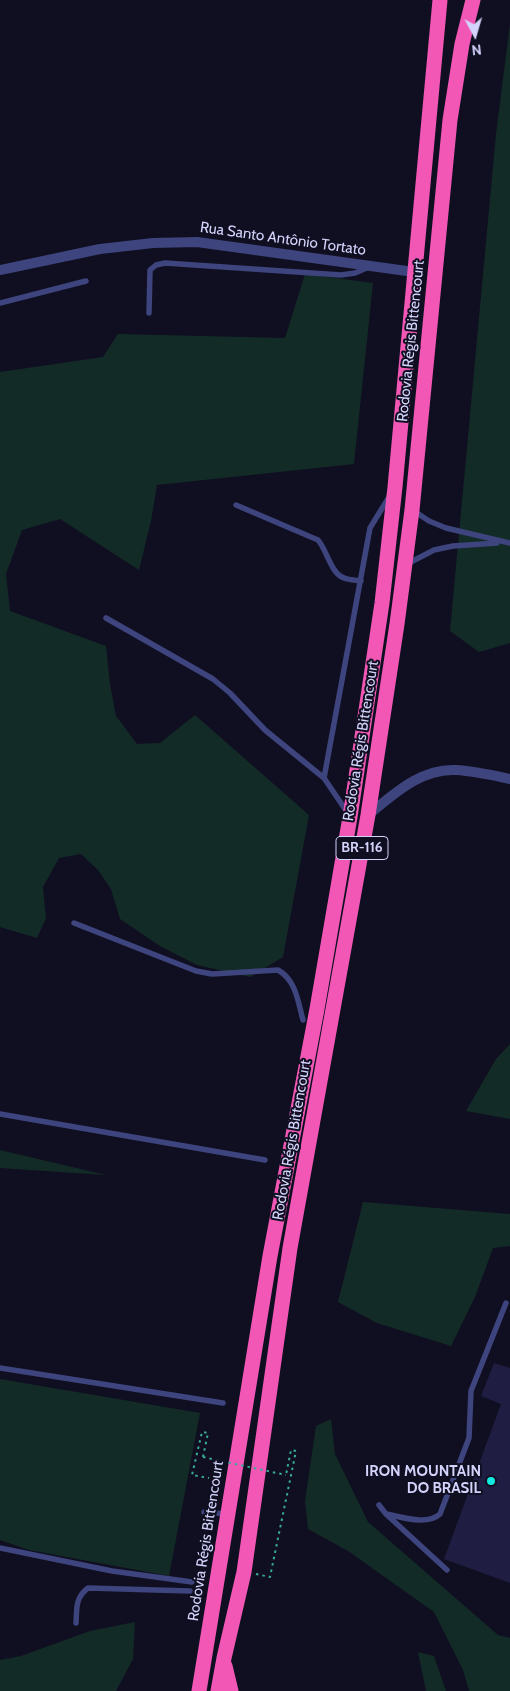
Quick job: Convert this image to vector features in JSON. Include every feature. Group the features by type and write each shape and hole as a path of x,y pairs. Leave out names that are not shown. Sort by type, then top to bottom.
{"highway":[{"name":"Rodovia Régis Bittencourt","path":"199,1691 270,1256 317,1009 350,816 382,603 395,487 440,0"},
{"name":"Rodovia Régis Bittencourt","path":"218,1691 244,1572 289,1256 368,815 412,510 449,129 462,44 474,0"},
{"path":"224,1658 231,1691"}],"street":[{"name":"Rua Santo Antônio Tortato","path":"0,270 100,249 154,243 187,242 213,243 414,272"},
{"path":"368,815 397,791 428,774 456,770 510,779"}],"lane":[{"path":"149,313 150,270 156,265 165,263 341,275 355,273 371,266"},
{"path":"0,303 86,281"},
{"path":"324,778 370,528 395,487"},
{"path":"236,505 318,540 323,546 336,574 343,578 360,581"},
{"path":"412,510 429,521 446,528 507,542"},
{"path":"405,565 434,550 507,542"},
{"path":"106,618 213,679 230,693 265,730 324,778 350,816"},
{"path":"74,923 156,954 196,972 212,974 278,970 287,975 293,986 303,1020"},
{"path":"0,1114 265,1160"},
{"path":"386,1514 428,1521 435,1519 440,1514 469,1438 471,1391 506,1303"},
{"path":"0,1368 223,1403"},
{"path":"379,1506 447,1570"},
{"path":"204,1512 228,1515"},
{"path":"0,1548 112,1571 192,1582"},
{"path":"76,1623 77,1602 81,1593 88,1588 190,1591"}],"path":[{"path":"209,1478 192,1475 202,1432 208,1433 203,1457 286,1474 291,1450 296,1451 270,1577 244,1572"}],"green space":[{"path":"510,24 510,643 479,652 450,631 496,134"},
{"path":"305,274 373,283 354,464 157,485 151,521 139,570 60,519 22,530 6,574 10,611 106,646 116,716 137,744 160,743 195,715 309,815 283,957 250,977 197,965 160,946 120,919 111,889 98,870 81,854 59,858 43,887 46,918 37,938 0,927 0,372 103,357 118,334 285,338"},
{"path":"510,1044 510,1119 466,1111 496,1059"},
{"path":"0,1150 106,1175 0,1168"},
{"path":"363,1202 510,1214 510,1246 493,1248 475,1297 451,1346 377,1323 338,1302"},
{"path":"0,1379 200,1413 169,1576 29,1550 0,1540"},
{"path":"331,1419 335,1454 368,1522 498,1635 510,1638 510,1691 469,1691 463,1670 434,1612 348,1551 308,1529 305,1501 316,1426"},
{"path":"135,1622 133,1659 116,1691 0,1691 0,1660 21,1656 90,1631"},
{"path":"418,1652 434,1656 446,1691 426,1691"}],"building":[{"name":"IRON MOUNTAIN DO BRASIL","path":"494,1363 510,1368 510,1583 444,1559 501,1404 481,1396"}],"place":[{"name":"IRON MOUNTAIN DO BRASIL","path":"491,1481"}]}
